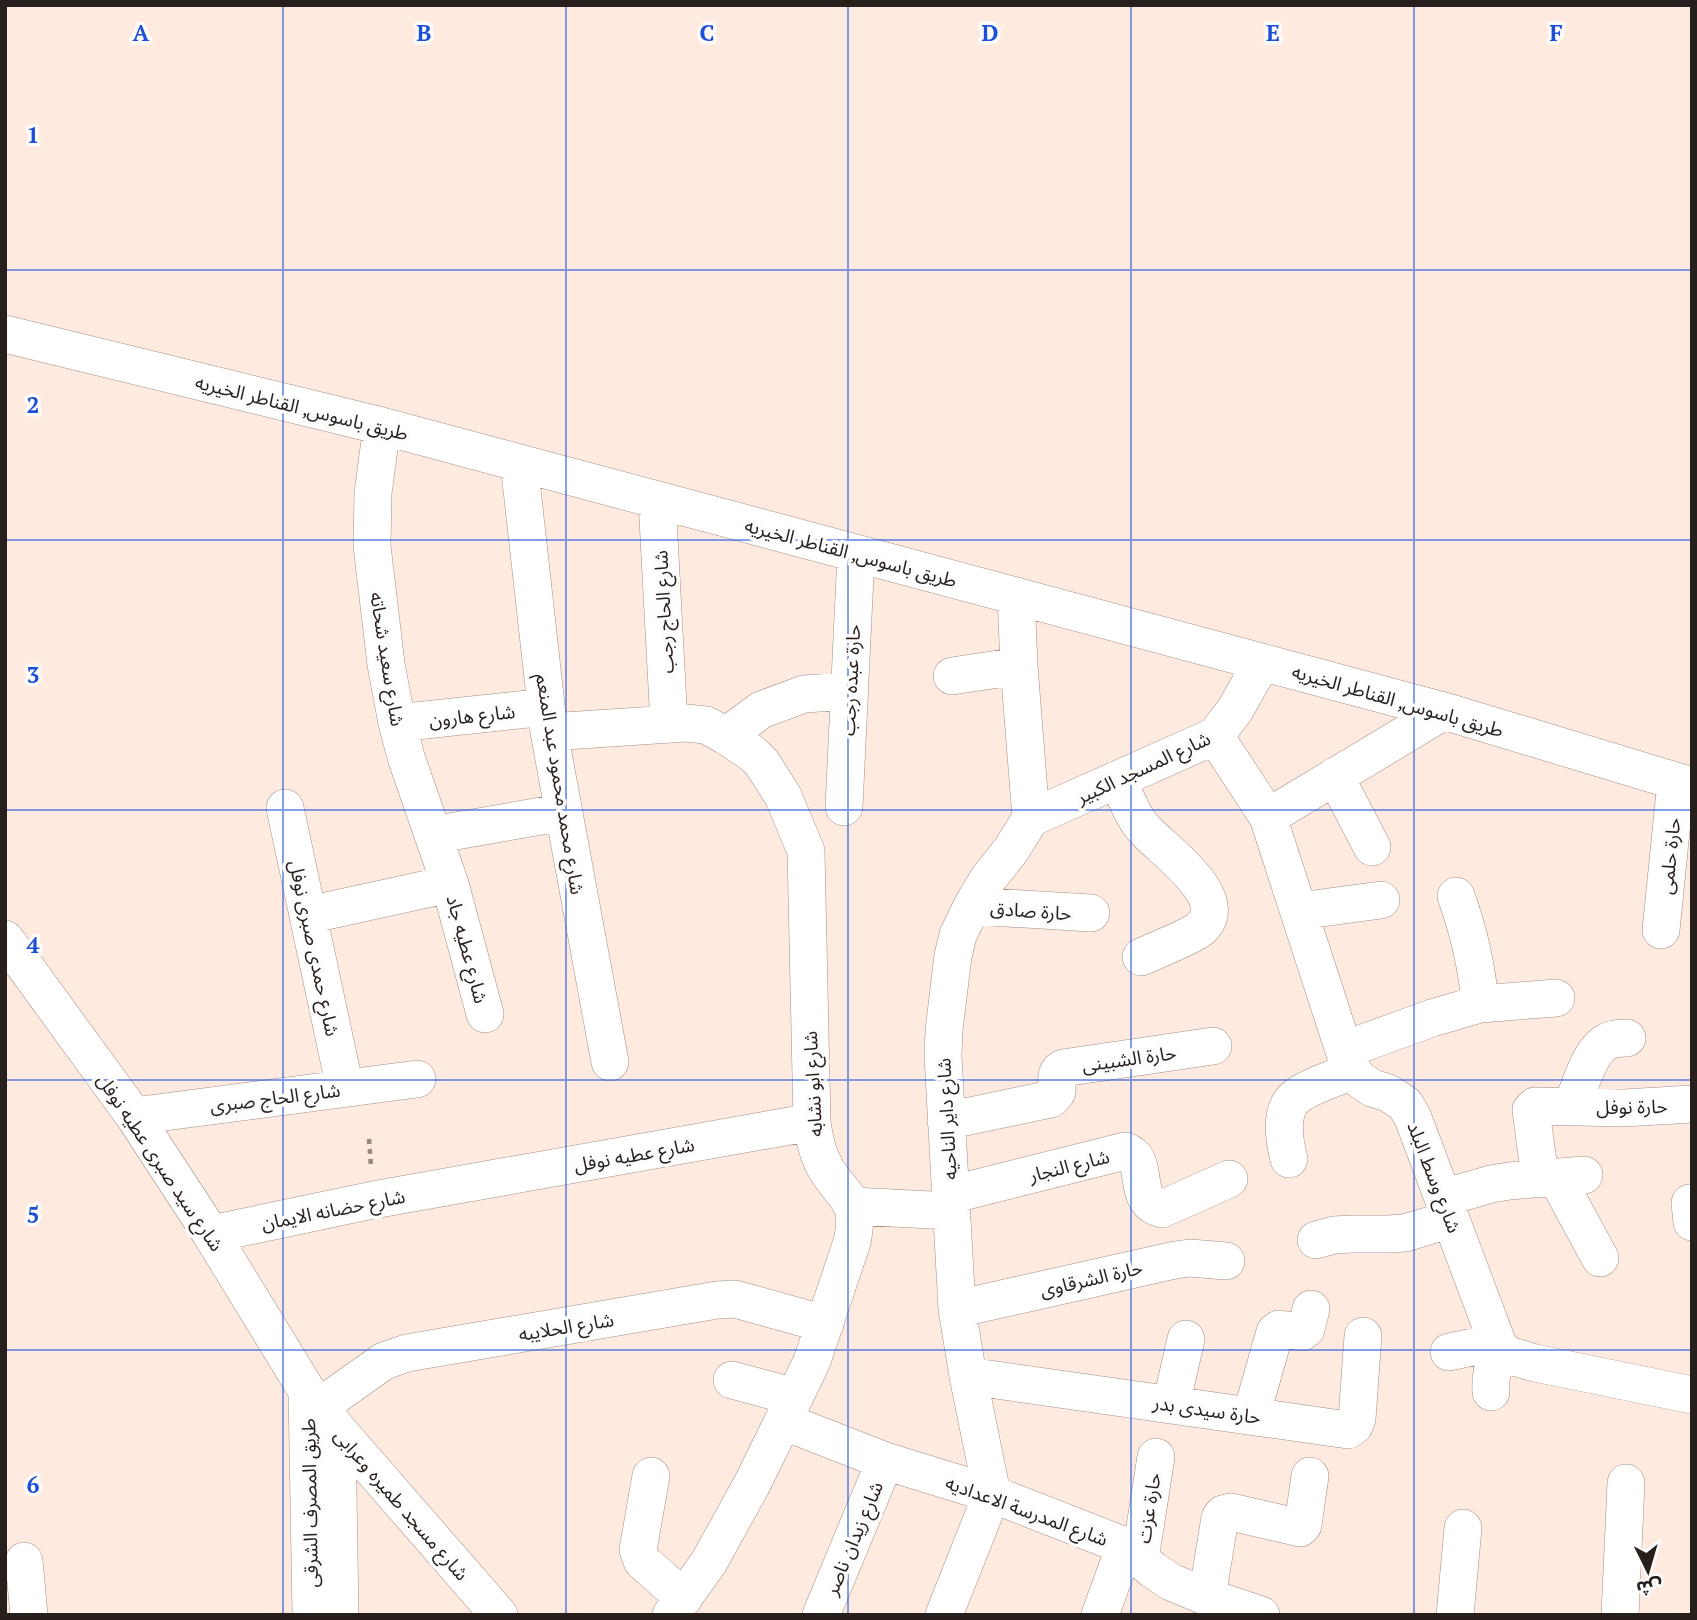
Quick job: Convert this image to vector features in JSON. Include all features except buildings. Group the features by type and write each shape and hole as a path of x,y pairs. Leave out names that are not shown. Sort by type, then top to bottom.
{"street":[{"name":"طريق باسوس, القناطر الخيريه","path":"5,334 382,426 1444,711 1684,784"},
{"name":"شارع سعيد شحاته","path":"382,426 373,494 372,546 384,653 406,757 450,884"},
{"name":"شارع محمد محمود عبد المنعم","path":"519,463 547,719 610,1062"},
{"name":"شارع الحاج رجب","path":"657,500 669,724"},
{"name":"حارة عبده رجب","path":"844,807 856,554"},
{"path":"1016,596 1031,818"},
{"name":"شارع المسجد الكبير","path":"1031,818 1215,736 1236,710 1262,662"},
{"path":"952,676 1019,666"},
{"path":"726,736 761,710 793,698 804,694 849,691"},
{"path":"1268,817 1444,711"},
{"name":"شارع هارون","path":"397,723 547,719 669,724"},
{"name":"شارع ابو نشابه","path":"669,724 706,725 753,754 783,796 806,851 811,1122 815,1144 825,1168 853,1206"},
{"path":"1215,736 1268,817 1349,1061"},
{"path":"1335,776 1372,847"},
{"path":"1118,779 1132,811 1145,831 1180,862 1200,886 1209,903 1207,917 1199,929 1141,957"},
{"name":"حارة حلمى","path":"1661,930 1684,784"},
{"name":"شارع حمدى صبرى نوفل","path":"285,808 345,1088"},
{"path":"433,835 564,812"},
{"name":"شارع داير الناحيه","path":"992,1494 957,1309 946,1121 944,1030 958,935 988,879 1031,818"},
{"path":"308,915 450,884"},
{"name":"شارع عطيه جاد","path":"450,884 485,1014"},
{"path":"1456,896 1475,960 1480,1004"},
{"path":"1299,911 1381,900"},
{"name":"حارة صادق","path":"972,906 1091,914"},
{"name":"شارع سيد صبرى عطيه نوفل","path":"5,939 134,1116 321,1409"},
{"path":"1289,1159 1284,1135 1291,1102 1349,1061 1432,1018 1480,1004 1556,998"},
{"name":"حارة نوفل","path":"1572,1106 1595,1051 1611,1039 1628,1038"},
{"name":"حارة الشبينى","path":"946,1121 1051,1099 1057,1092 1057,1075 1063,1068 1213,1046"},
{"name":"شارع وسط البلد","path":"1349,1061 1359,1079 1405,1104 1413,1118 1499,1346"},
{"name":"شارع الحاج صبرى","path":"134,1116 417,1079"},
{"name":"حارة نوفل","path":"1560,1177 1531,1110 1535,1105 1624,1108 1692,1104"},
{"name":"شارع عطيه نوفل","path":"456,1186 811,1122"},
{"name":"شارع النجار","path":"950,1203 1125,1151 1137,1158 1145,1197 1151,1205 1162,1209 1229,1179"},
{"path":"1316,1240 1334,1235 1405,1233 1491,1184 1560,1177 1600,1258"},
{"name":"شارع حضانه الايمان","path":"211,1234 373,1199 456,1186"},
{"path":"1183,1200 1190,1258"},
{"path":"651,1476 638,1550 642,1561 678,1606 709,1562 734,1517 812,1361 852,1242 856,1224 853,1206 950,1203"},
{"name":"حارة الشرقاوى","path":"957,1309 1168,1261 1190,1258 1226,1261"},
{"name":"شارع الحلايبه","path":"321,1409 384,1361 407,1353 717,1300 735,1299 825,1324"},
{"path":"1251,1416 1275,1332 1279,1329 1302,1332 1306,1329 1311,1309"},
{"name":"حارة سيدى بدر","path":"968,1376 1345,1429 1352,1428 1357,1419 1363,1336"},
{"path":"1171,1405 1186,1339"},
{"path":"1449,1352 1499,1346"},
{"path":"1491,1392 1490,1377 1499,1346"},
{"path":"1499,1346 1508,1355 1535,1363 1692,1395"},
{"name":"شارع المدرسة الاعداديه","path":"732,1380 885,1461 992,1494 1133,1552 1171,1582 1261,1615"},
{"name":"طريق المصرف الشرقى","path":"311,1615 321,1409"},
{"name":"طريق المصرف الشرقى","path":"321,1409 340,1615"},
{"name":"شارع مسجد طميره وعرابى","path":"321,1409 499,1615"},
{"name":"حارة عزت","path":"1100,1615 1133,1552 1156,1457"},
{"name":"شارع زيدان ناصر","path":"821,1615 885,1461"},
{"path":"1206,1597 1220,1518 1223,1514 1231,1512 1300,1528 1303,1525 1310,1476"},
{"path":"1620,1615 1626,1483"},
{"path":"944,1615 992,1494"},
{"path":"1455,1615 1462,1528"},
{"path":"24,1561 29,1615"}]}
